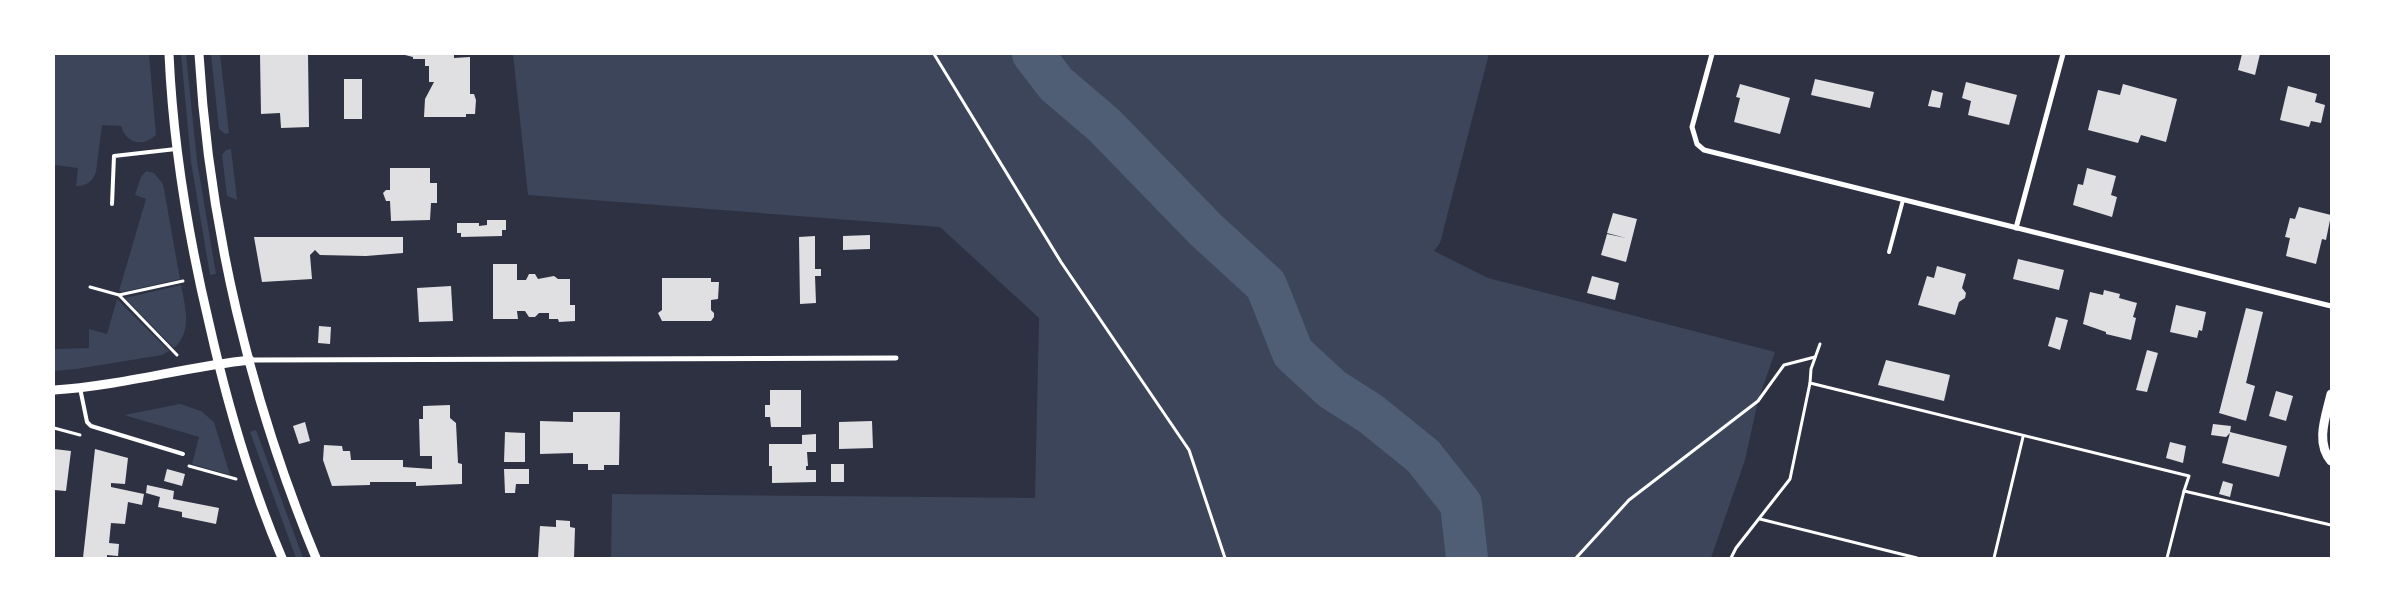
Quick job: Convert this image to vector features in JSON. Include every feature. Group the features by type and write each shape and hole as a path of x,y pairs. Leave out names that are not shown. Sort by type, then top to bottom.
{"street":[{"path":"169,54 178,149 196,267 218,363 257,493 282,558"},
{"path":"199,54 209,161 229,278 250,360 283,469 316,558"},
{"path":"1712,54 1692,126 1697,144 1704,150 2331,306"},
{"path":"2016,228 2063,54"},
{"path":"54,390 130,381 218,363 250,360 896,358"},
{"path":"2329,459 2322,435 2331,394"}],"lane":[{"path":"112,204 114,156 178,149"},
{"path":"1889,252 1902,200"},
{"path":"80,388 87,422 91,426 183,454"}],"path":[{"path":"934,54 1061,262 1189,450 1225,558"},
{"path":"119,296 184,281"},
{"path":"90,287 119,296 178,355"},
{"path":"1731,558 1736,548 1790,479 1810,383 1811,369 1820,344"},
{"path":"1576,558 1629,500 1758,401 1784,365 1815,357"},
{"path":"1810,383 2189,476 2167,558"},
{"path":"1994,558 2024,437"},
{"path":"2184,490 2331,525"},
{"path":"1760,519 1917,558"}],"shaded area":[{"path":"54,54 149,54 156,135 145,141 135,142 123,132 121,126 102,125 96,172 91,181 83,185 76,186 78,168 54,165"},
{"path":"181,54 186,54 197,161 216,274 210,275 191,162"},
{"path":"211,54 220,54 229,133 225,134 219,129"},
{"path":"513,54 1489,54 1440,243 1434,251 1488,278 1775,352 1758,401 1745,460 1711,558 611,558 612,494 1035,498 1039,318 940,227 528,195"},
{"path":"231,149 237,200 227,196 222,155 226,150"},
{"path":"146,171 154,173 163,184 180,279 122,292 119,291 146,199 135,195 141,177"},
{"path":"181,285 186,310 186,327 180,342 174,348 125,298"},
{"path":"117,299 169,351 162,355 54,371 54,349 89,348 89,329 107,334"},
{"path":"180,404 201,411 214,422 230,475 192,464 199,437 124,415"},
{"path":"256,430 303,558 296,558 250,432"}],"building":[{"path":"260,54 308,54 309,127 281,128 280,113 261,114"},
{"path":"401,54 454,54 454,58 470,57 470,94 474,94 476,100 475,114 466,114 466,117 424,117 425,99 434,82 429,82 429,66 425,66 425,59 413,59 413,57"},
{"path":"2242,54 2260,54 2255,75 2238,70"},
{"path":"344,79 362,79 362,119 344,119"},
{"path":"1815,79 1874,92 1870,108 1811,95"},
{"path":"1966,82 2017,95 2009,125 1968,115 1971,101 1962,98"},
{"path":"1740,84 1790,98 1780,134 1734,122 1740,98 1736,97"},
{"path":"2123,84 2177,99 2166,142 2141,135 2138,143 2088,130 2098,90 2120,95"},
{"path":"2288,86 2317,94 2315,102 2325,105 2321,123 2311,121 2309,127 2280,120"},
{"path":"1932,90 1943,93 1940,108 1928,106"},
{"path":"390,168 430,168 430,183 437,183 437,203 431,203 430,220 391,221 390,201 386,201 383,193 386,190 390,190"},
{"path":"2087,168 2116,176 2111,195 2117,197 2112,217 2073,205 2078,184 2083,185"},
{"path":"2299,207 2331,215 2326,240 2322,239 2316,264 2286,256 2290,238 2285,237 2290,218 2295,219"},
{"path":"1613,213 1637,219 1626,262 1601,255 1607,234 1626,238 1607,233"},
{"path":"487,220 506,220 506,230 502,230 502,236 461,237 461,233 457,233 457,223 479,223 479,226 487,225"},
{"path":"870,235 870,249 843,250 843,236"},
{"path":"815,236 815,269 821,269 821,276 815,276 816,303 800,304 799,237"},
{"path":"254,237 403,237 403,253 366,256 320,255 315,250 310,255 312,279 262,282"},
{"path":"2018,259 2064,270 2059,290 2013,279"},
{"path":"493,264 517,264 517,280 526,280 529,274 535,274 538,279 554,276 558,279 570,279 570,305 575,305 575,321 559,322 558,319 549,319 549,313 539,313 535,317 529,317 525,311 517,311 518,319 493,319"},
{"path":"1937,266 1966,274 1962,288 1966,293 1965,298 1959,302 1955,315 1918,305 1927,276 1934,278"},
{"path":"1592,276 1619,283 1615,300 1587,293"},
{"path":"662,278 711,278 711,282 719,282 718,299 711,300 711,310 714,313 714,317 711,321 662,321 658,313 662,310"},
{"path":"451,286 453,321 419,322 417,288"},
{"path":"2104,290 2120,294 2119,298 2137,303 2133,317 2136,318 2131,340 2106,334 2106,332 2083,324 2090,292 2103,295"},
{"path":"2176,305 2206,312 2202,331 2199,330 2197,338 2170,332"},
{"path":"2246,308 2263,312 2246,383 2255,386 2246,421 2219,413"},
{"path":"2056,317 2068,320 2060,350 2048,346"},
{"path":"319,326 331,327 330,344 318,343"},
{"path":"2147,350 2158,353 2147,392 2136,390"},
{"path":"1886,360 1950,375 1944,401 1878,385"},
{"path":"770,390 801,390 801,427 771,427 770,417 765,417 765,405 770,405"},
{"path":"2276,391 2293,396 2286,421 2269,416"},
{"path":"450,405 450,418 456,423 458,463 462,464 462,484 416,486 416,482 370,482 370,485 332,486 323,460 324,445 342,446 343,451 350,451 351,460 403,460 403,467 432,469 432,456 420,456 419,419 423,419 423,406"},
{"path":"573,412 620,412 619,465 604,465 604,470 588,470 588,464 573,464 573,453 540,454 540,421 573,422"},
{"path":"872,421 873,448 839,449 839,422"},
{"path":"305,422 310,441 299,444 293,426"},
{"path":"2213,424 2231,426 2230,432 2287,446 2279,477 2222,463 2230,433 2226,437 2211,435"},
{"path":"505,432 525,433 525,462 504,462"},
{"path":"816,434 816,452 807,452 808,466 806,466 806,470 816,470 816,482 772,483 772,466 769,466 769,444 802,444 802,435"},
{"path":"2170,442 2186,446 2183,463 2166,458"},
{"path":"54,449 71,451 66,491 54,490"},
{"path":"95,449 128,458 125,484 111,483 111,487 144,494 142,505 128,502 125,524 111,523 109,543 119,544 118,556 107,555 107,558 83,558"},
{"path":"831,464 844,464 844,482 831,482"},
{"path":"167,469 185,474 182,486 164,481"},
{"path":"504,469 529,469 529,484 516,484 515,493 505,493"},
{"path":"2223,481 2233,484 2230,497 2219,494"},
{"path":"147,485 174,491 173,499 219,508 216,524 182,517 182,512 158,507 160,497 146,493"},
{"path":"556,520 570,521 570,527 575,528 574,558 538,558 540,526 556,527"}],"waterway":[{"path":"1033,54 1056,84 1104,125 1206,230 1266,285 1293,353 1332,389 1371,414 1423,456 1461,504 1467,558"}]}
